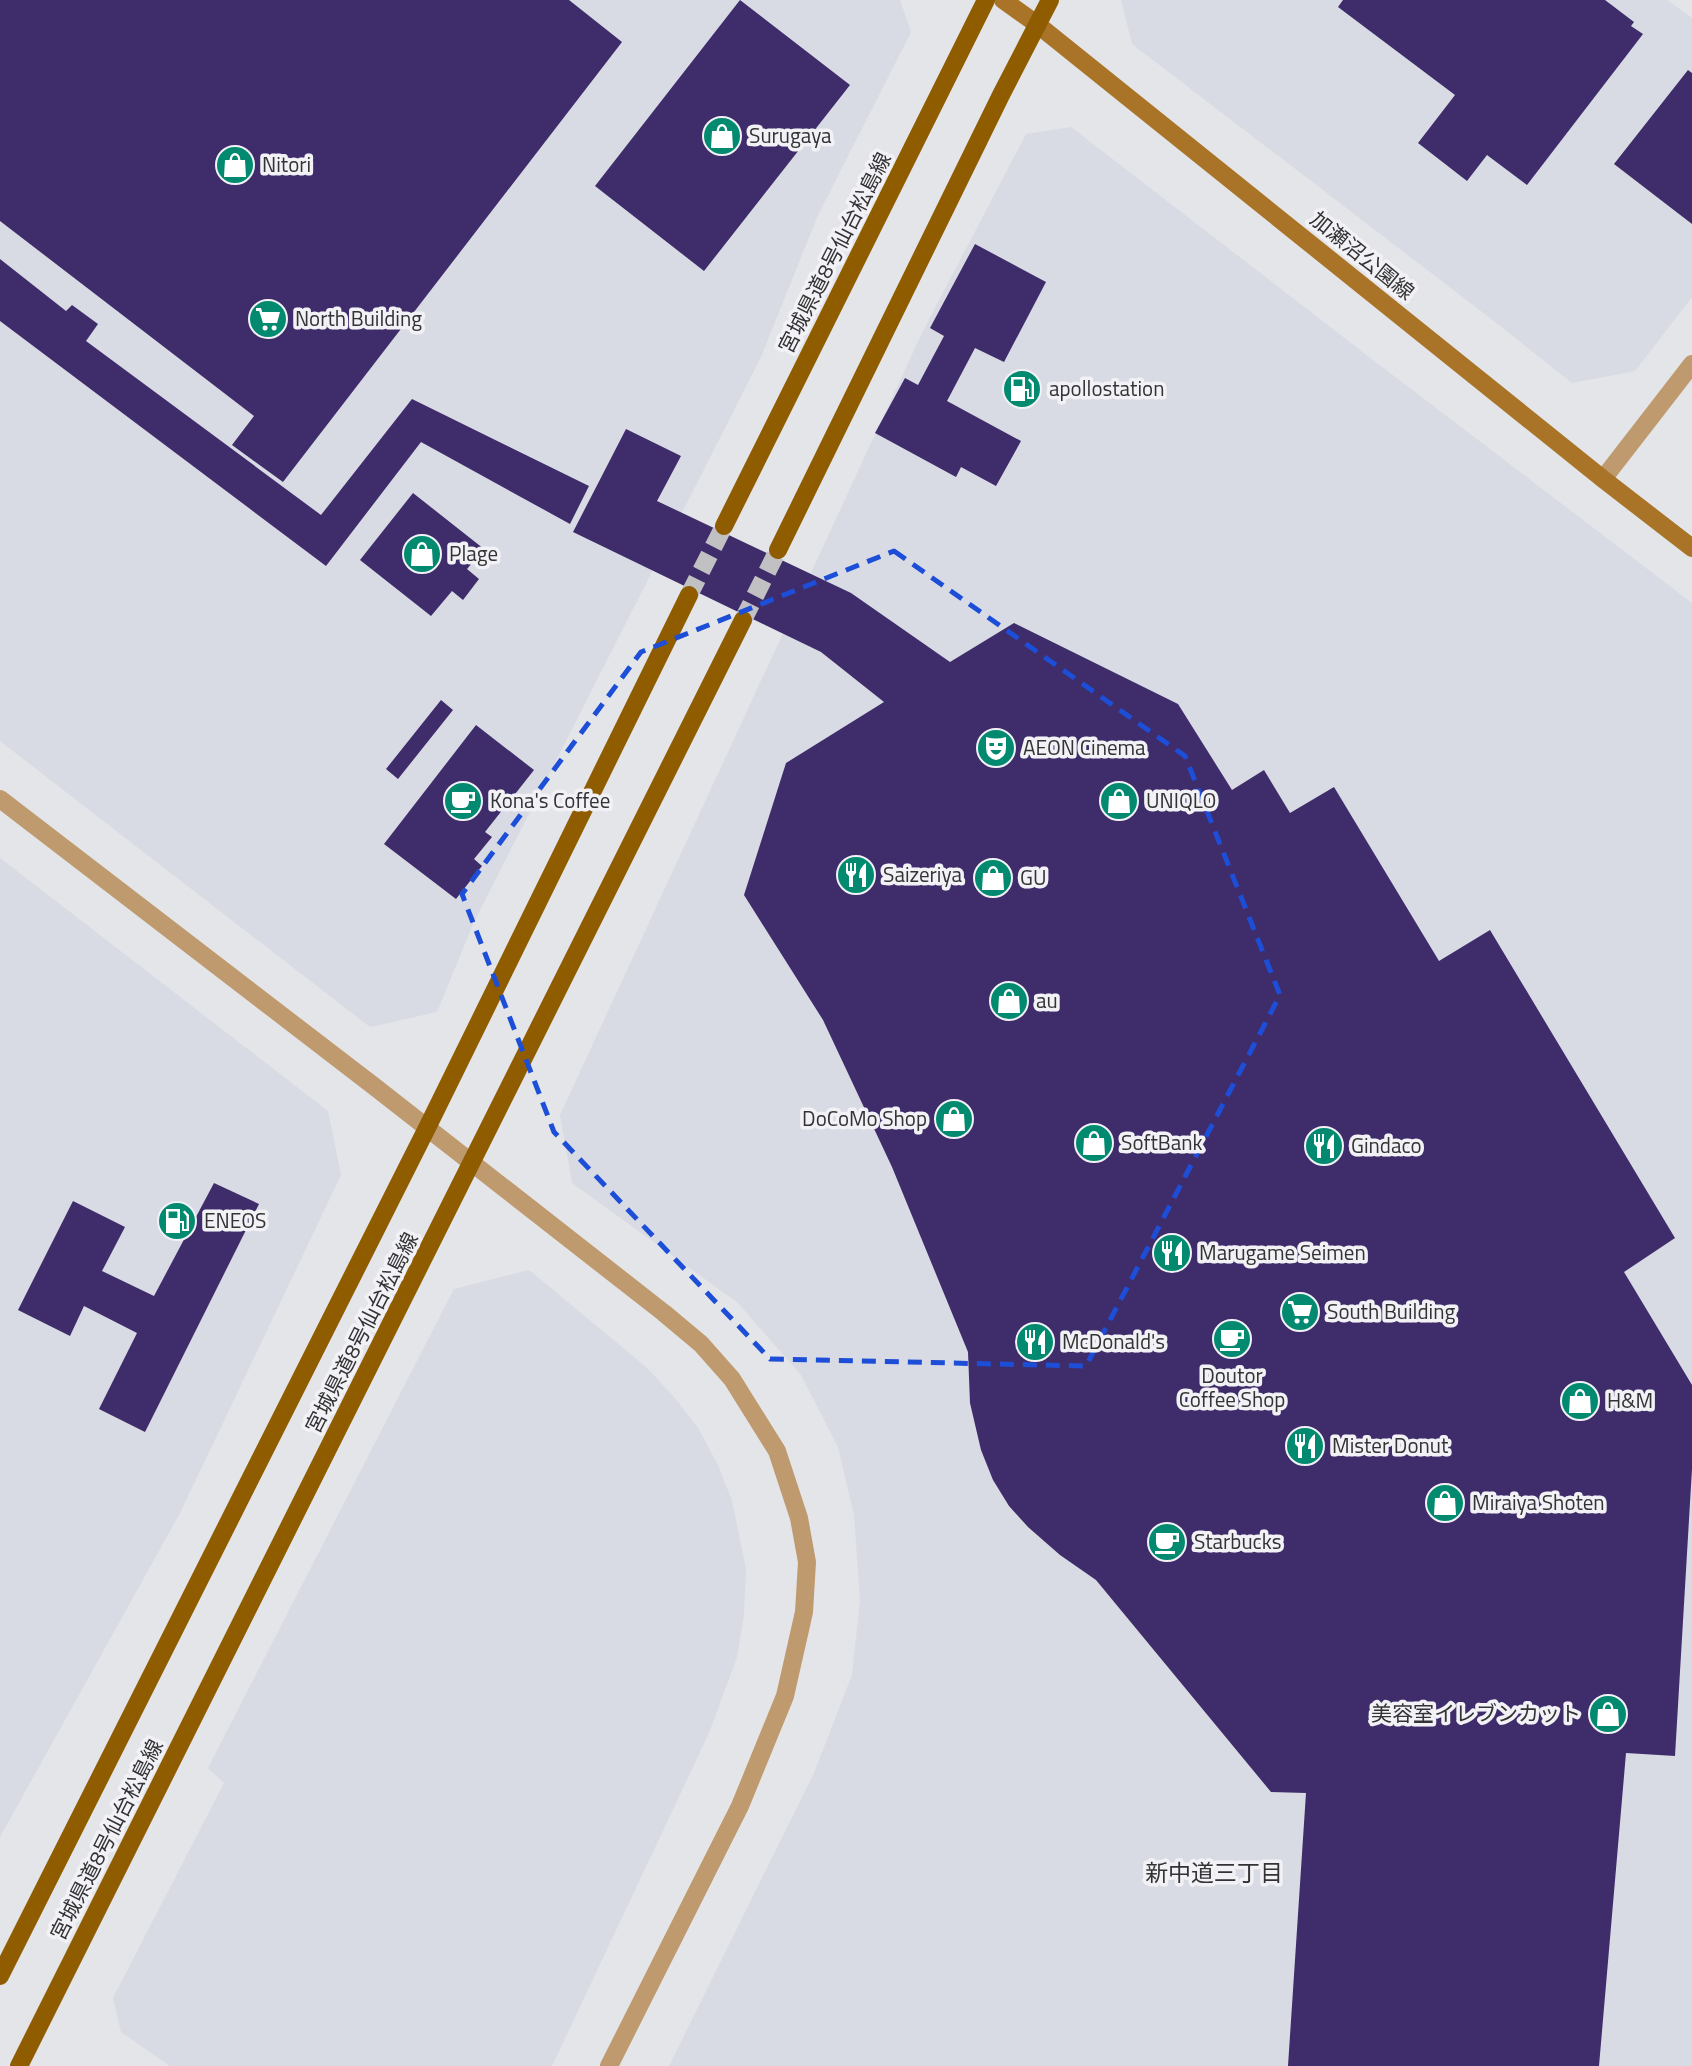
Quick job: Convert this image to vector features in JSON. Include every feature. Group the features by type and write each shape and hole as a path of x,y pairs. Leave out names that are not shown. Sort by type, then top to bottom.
{"main road":[{"name":"宮城県道8号仙台松島線","path":"724,526 986,0"},
{"name":"加瀬沼公園線","path":"1003,0 1038,25 1692,548"},
{"path":"778,550 1050,0"},
{"name":"宮城県道8号仙台松島線","path":"0,1976 427,1128 689,595"},
{"name":"宮城県道8号仙台松島線","path":"19,2066 743,620"}],"street":[{"path":"1603,479 1692,364"},
{"path":"0,799 427,1128 701,1344 732,1379 777,1451 799,1518 807,1562 804,1612 785,1696 740,1806 609,2066"}],"highlighted area":[{"path":"894,551 1185,756 1280,995 1086,1366 770,1359 554,1132 462,894 641,652"}],"shaded area":[{"path":"0,0 900,0 911,32 818,215 761,357 473,924 437,1012 370,1027 0,741"},
{"path":"1121,0 1667,0 1692,18 1692,297 1635,371 1572,383 1132,44"},
{"path":"1071,127 1692,603 1692,2066 669,2066 814,1773 852,1675 860,1600 854,1515 838,1447 801,1375 738,1303 572,1183 560,1115 922,333 1026,134"},
{"path":"0,858 328,1111 341,1175 180,1513 0,1837"},
{"path":"529,1270 646,1367 674,1397 698,1428 718,1465 732,1501 746,1569 744,1614 737,1657 709,1733 552,2066 170,2066 121,2032 113,1998 224,1783 208,1768 454,1289"}],"building":[{"name":"North Building","path":"0,0 569,0 622,42 283,482 232,445 254,416 0,221"},
{"name":"Surugaya","path":"740,0 850,85 704,271 595,186"},
{"path":"1343,0 1605,0 1634,22 1631,26 1643,34 1527,185 1487,155 1467,181 1418,143 1455,95 1338,7"},
{"path":"1688,70 1692,73 1692,224 1614,164"},
{"path":"975,244 1046,282 1004,362 975,348 947,401 1021,441 996,486 961,467 956,477 875,433 905,378 918,385 944,336 930,328"},
{"path":"0,259 66,311 72,305 98,324 86,341 321,515 412,399 589,486 570,524 421,442 326,566 0,321"},
{"name":"South Building","path":"626,429 681,456 657,501 851,593 950,662 1014,623 1178,704 1232,790 1264,770 1290,813 1334,787 1439,961 1490,930 1675,1238 1624,1272 1692,1385 1692,1469 1675,1756 1626,1753 1599,2066 1288,2066 1306,1793 1271,1792 1096,1580 1060,1555 1009,1506 993,1480 981,1450 970,1403 968,1352 892,1167 823,1020 744,895 786,763 884,702 821,652 573,532"},
{"name":"Plage","path":"413,493 484,549 467,569 479,579 463,600 452,591 431,616 360,560"},
{"path":"441,700 453,710 398,779 386,769"},
{"name":"Kona's Coffee","path":"476,725 534,770 485,832 492,837 474,859 482,866 456,899 384,844"},
{"path":"214,1183 259,1204 145,1432 99,1409 137,1333 84,1306 70,1336 18,1310 73,1201 125,1227 102,1271 154,1296"}],"tunnel":[{"path":"689,595 724,526"},
{"path":"743,620 778,550"}],"place":[{"name":"Surugaya","path":"722,136"},
{"name":"Nitori","path":"235,165"},
{"name":"North Building","path":"268,319"},
{"name":"apollostation","path":"1022,389"},
{"name":"Plage","path":"422,554"},
{"name":"AEON Cinema","path":"996,748"},
{"name":"Kona's Coffee","path":"463,801"},
{"name":"UNIQLO","path":"1119,801"},
{"name":"Saizeriya","path":"856,875"},
{"name":"GU","path":"993,878"},
{"name":"au","path":"1009,1001"},
{"name":"DoCoMo Shop","path":"954,1119"},
{"name":"SoftBank","path":"1094,1143"},
{"name":"Gindaco","path":"1324,1146"},
{"name":"ENEOS","path":"177,1221"},
{"name":"Marugame Seimen","path":"1172,1253"},
{"name":"South Building","path":"1300,1312"},
{"name":"Doutor Coffee Shop","path":"1232,1339"},
{"name":"McDonald's","path":"1035,1342"},
{"name":"H&M","path":"1580,1401"},
{"name":"Mister Donut","path":"1305,1446"},
{"name":"Miraiya Shoten","path":"1445,1503"},
{"name":"Starbucks","path":"1167,1542"},
{"name":"美容室イレブンカット","path":"1608,1714"}],"district":[{"name":"新中道三丁目","path":"1214,1873"}]}
